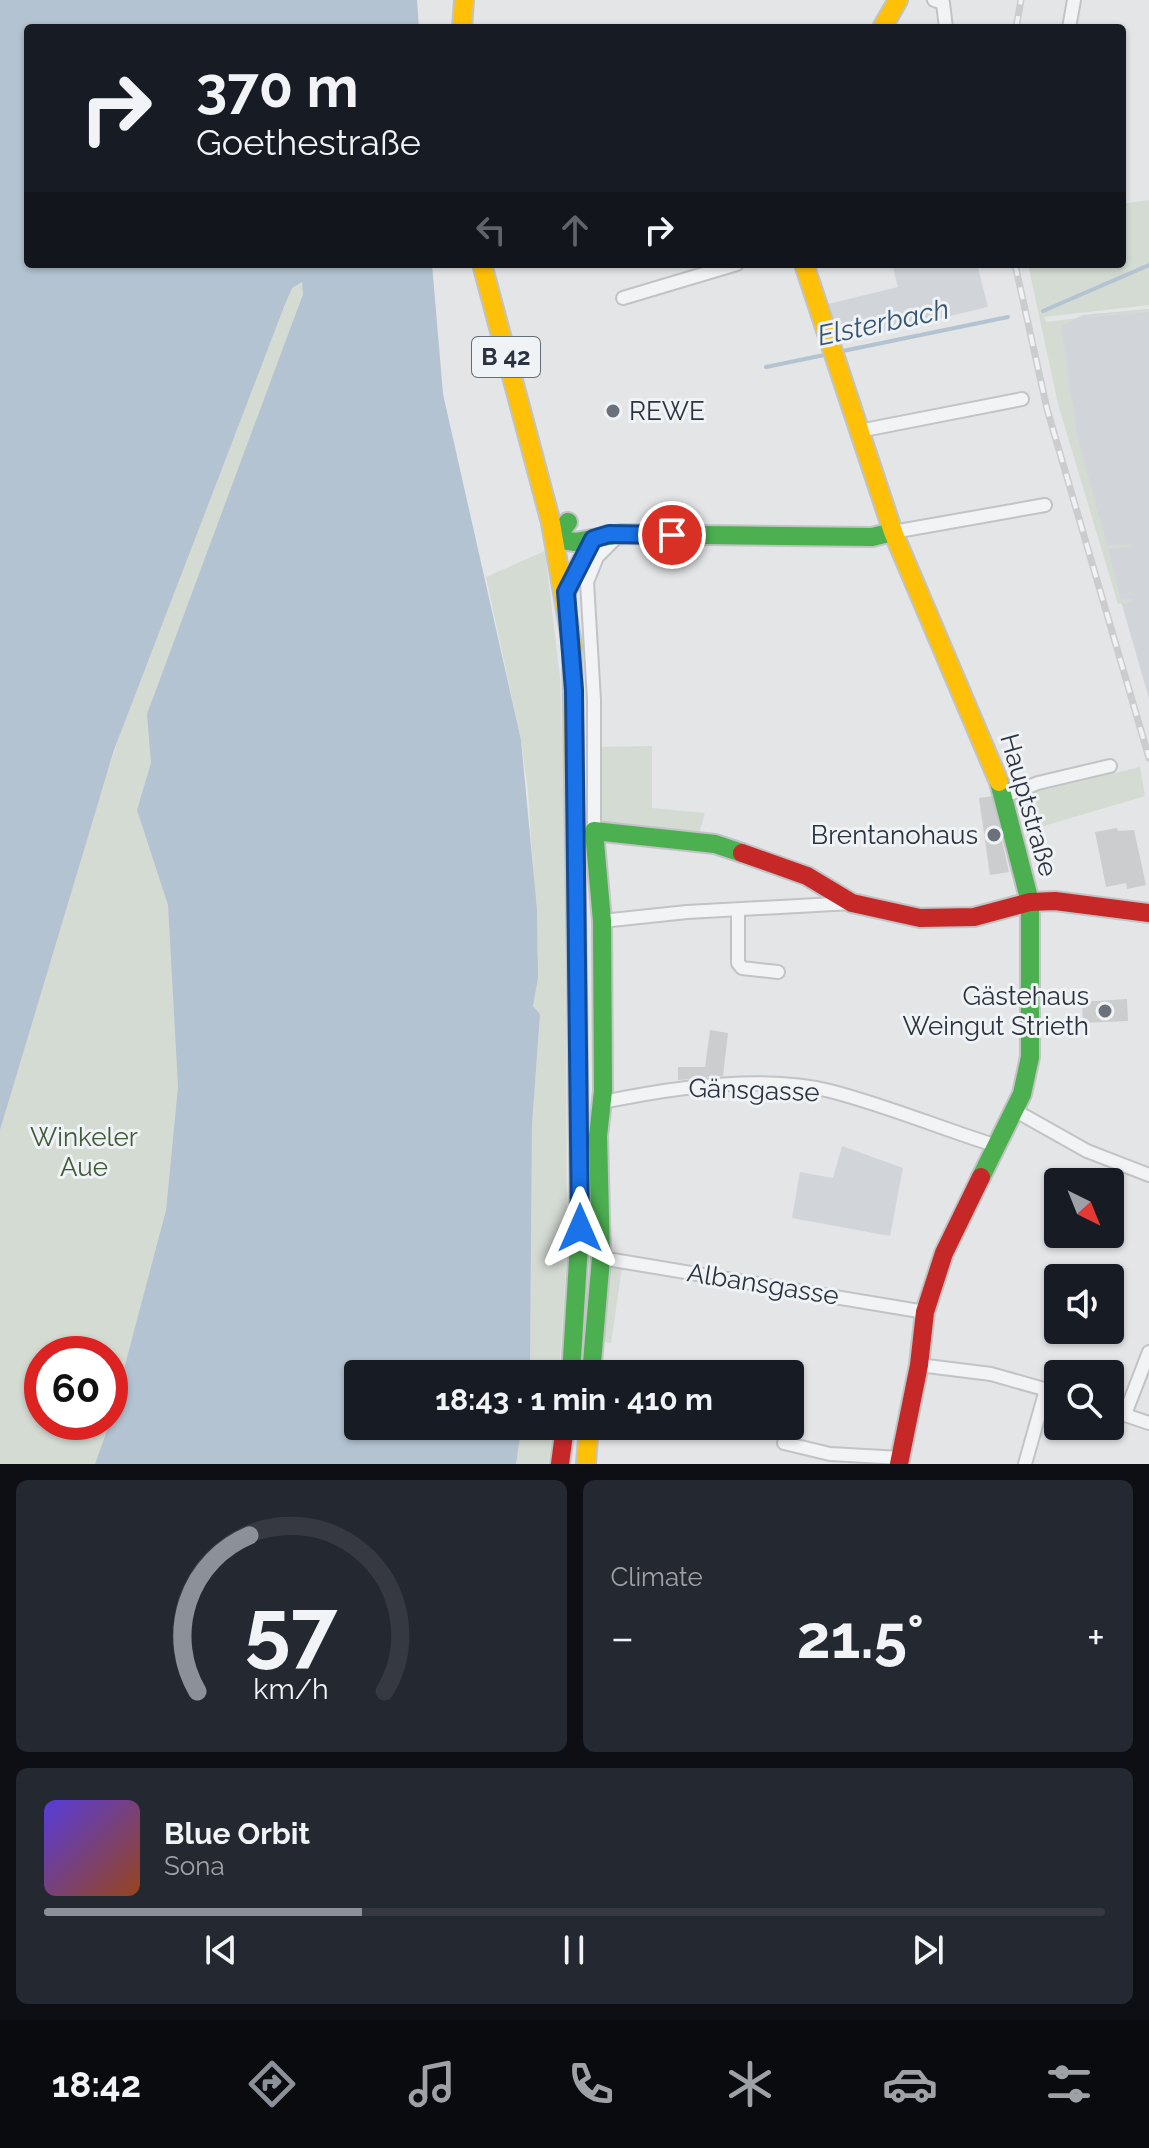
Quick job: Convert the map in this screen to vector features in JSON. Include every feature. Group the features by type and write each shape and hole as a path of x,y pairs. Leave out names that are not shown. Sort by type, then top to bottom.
{"main road":[{"path":"462,24 464,0"},
{"path":"884,24 898,0"},
{"name":"B 42","path":"483,268 555,539 566,592 574,690 580,1228 572,1360"},
{"name":"Hauptstraße","path":"805,268 893,532 978,724 1005,796 1030,902 1030,1057 1016,1111 994,1145 944,1253 925,1312 919,1365 900,1461"},
{"path":"545,499 568,522 607,535"},
{"path":"568,522 555,539 575,542 607,535 872,537 893,532"},
{"path":"566,592 607,535"},
{"path":"592,1360 601,1258 598,1136 603,1102 602,921 594,831 715,844 807,876 852,903 938,919 994,913 1030,902 1055,901 1149,913"},
{"path":"560,1464 563,1440"},
{"path":"586,1464 588,1440"}],"street":[{"path":"934,0 943,3 946,24"},
{"path":"1070,24 1074,0"},
{"path":"623,298 724,268"},
{"path":"859,431 1022,399"},
{"path":"893,532 1045,505"},
{"path":"594,831 594,700 587,582 607,535"},
{"path":"1005,796 1038,783 1110,766"},
{"path":"602,921 852,903"},
{"path":"738,910 738,963 742,968 778,972"},
{"name":"Gänsgasse","path":"603,1102 672,1088 800,1087 828,1091 994,1145"},
{"path":"1016,1111 1087,1151 1149,1175"},
{"name":"Albansgasse","path":"601,1258 925,1312"},
{"path":"1149,1352 1125,1414 1149,1423"},
{"path":"919,1365 991,1374 1044,1390"},
{"path":"1025,1464 1044,1413"},
{"path":"784,1443 830,1454 900,1461"}],"shaded area":[{"path":"893,268 978,268 988,307 841,342 828,304 898,287"},
{"path":"1149,309 1149,699 1044,332 1083,315"},
{"path":"842,1146 903,1168 890,1236 792,1218 800,1172 833,1178"}],"green space":[{"path":"1149,200 1149,305 1044,317 1046,322 1149,309 1149,312 1078,318 1061,326 1077,435 1107,545 1132,544 1132,547 1108,549 1121,599 1132,599 1132,602 1118,604 1058,404 1029,268 1126,268 1126,203"},
{"name":"Winkeler Aue","path":"300,268 311,270 199,586 178,1086 166,1210 128,1356 128,1336 24,1336 24,1440 106,1440 100,1464 0,1464 0,1130 40,981 137,681"},
{"path":"545,551 560,678 565,825 567,1254 560,1360 530,1360 532,1126 540,1014 533,1006 538,950 528,791 521,740 486,577"},
{"path":"652,746 652,808 705,813 699,834 597,821 598,747"},
{"path":"1140,767 1145,796 1030,830 1019,796"},
{"path":"610,1266 622,1268 611,1343 600,1341"},
{"path":"520,1440 552,1440 548,1464 516,1464"}],"water":[{"path":"0,0 417,0 419,24 24,24 24,268 432,268 443,394 521,740 537,910 538,978 533,1006 540,1014 532,1126 530,1360 344,1360 344,1440 520,1440 516,1464 95,1464 104,1440 128,1440 128,1354 166,1210 178,1086 168,905 137,810 151,763 147,714 303,294 302,282 292,288 284,307 114,750 0,1130"}],"building":[{"name":"Brentanohaus","path":"992,796 1009,872 990,875 979,798"},
{"path":"1117,828 1118,831 1134,830 1146,885 1127,889 1126,883 1106,887 1095,832"},
{"name":"Gästehaus Weingut Strieth","path":"1127,999 1128,1021 1083,1023 1082,1002"},
{"path":"710,1030 728,1033 723,1076 678,1080 678,1067 705,1067"}],"waterway":[{"name":"Elsterbach","path":"1043,311 1149,265"},
{"name":"Elsterbach","path":"838,352 1008,317"},
{"name":"Elsterbach","path":"766,367 829,354"}],"railway":[{"path":"1017,24 1021,0"},
{"path":"1016,268 1047,409 1149,758"}],"traffic: fast":[{"path":"568,522 555,539 575,542 621,534 872,537 893,532"},
{"path":"981,1177 1022,1094 1030,1057 1030,902 999,782"},
{"path":"592,1360 601,1258 598,1136 603,1091 602,921 594,831 715,844 742,853"},
{"path":"572,1360 580,1228 576,913"}],"traffic: slow":[{"path":"462,24 464,0"},
{"path":"884,24 898,0"},
{"path":"483,268 551,523 572,645 576,913"},
{"path":"805,268 893,532 999,782"},
{"path":"586,1464 588,1440"}],"traffic: jam":[{"path":"566,592 593,539"},
{"path":"742,853 807,876 852,903 920,918 974,917 1030,902 1055,901 1149,913"},
{"path":"899,1464 919,1365 925,1312 944,1253 981,1177"},
{"path":"560,1464 563,1440"}],"place":[{"name":"REWE","path":"613,411"},
{"name":"Brentanohaus","path":"994,835"},
{"name":"Gästehaus Weingut Strieth","path":"1105,1011"}],"route":[{"path":"580,1228 574,690 566,592 581,555 593,539 609,534 672,535"}]}
